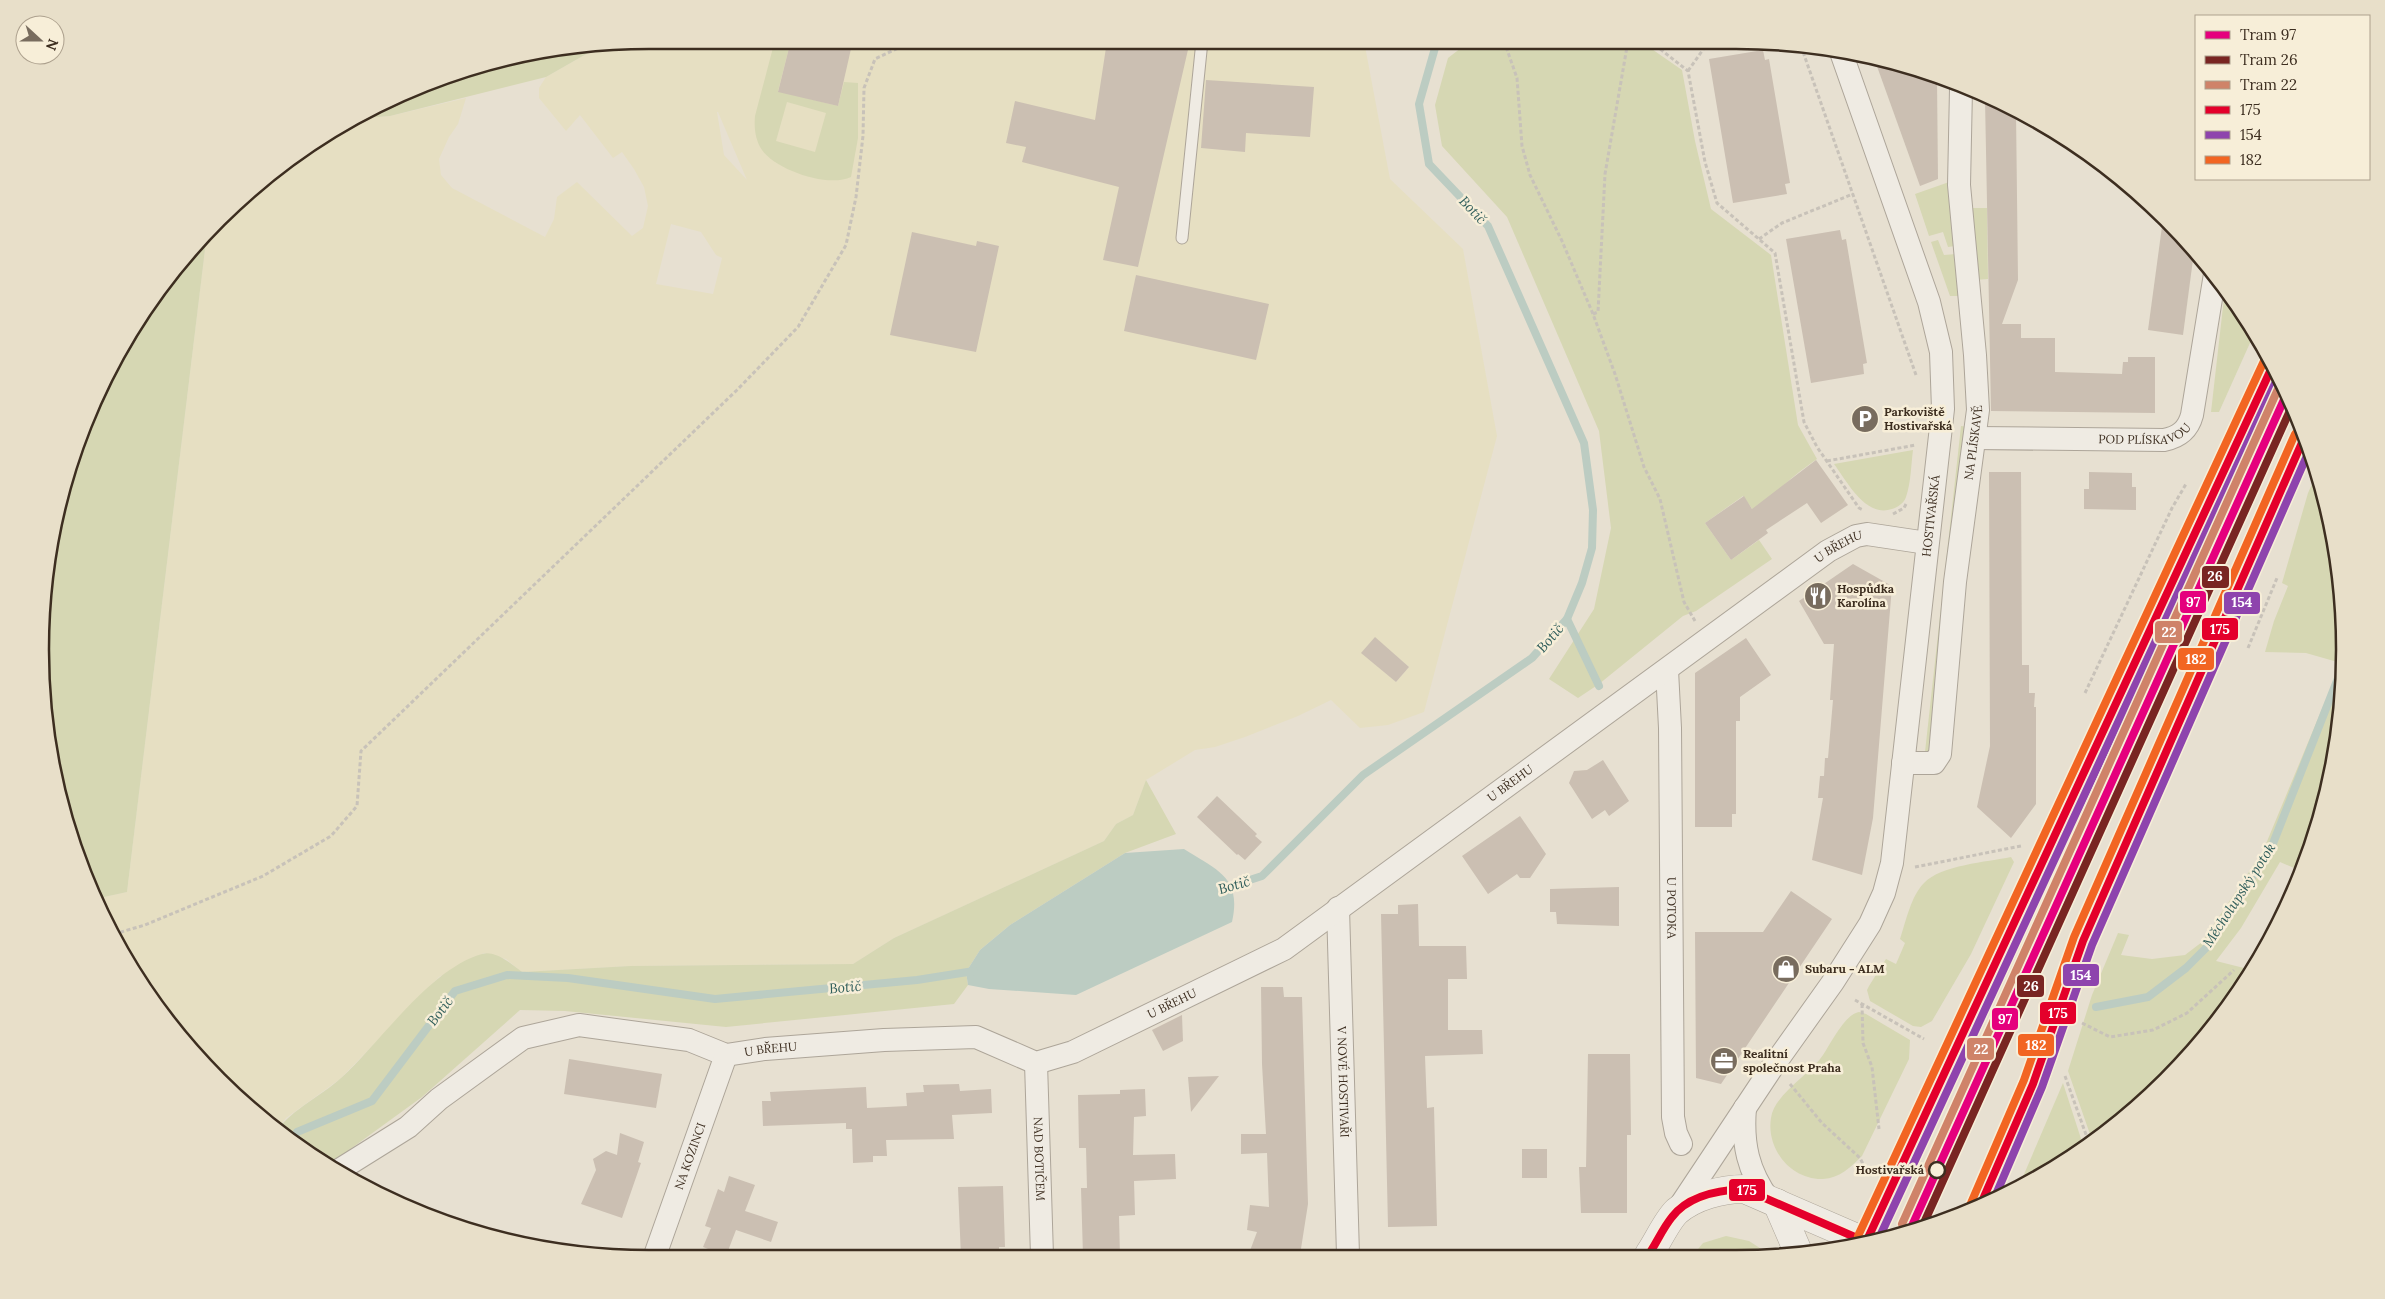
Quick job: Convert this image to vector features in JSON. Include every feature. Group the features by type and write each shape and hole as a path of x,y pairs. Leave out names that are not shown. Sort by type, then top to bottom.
{"main road":[{"path":"1868,1235 2269,374"},
{"path":"1985,1196 2032,1084 2083,941 2300,446"},
{"path":"1652,1250 1677,1212 1696,1201 1726,1189 1744,1189 1860,1237"},
{"path":"1773,1201 1796,1247"}],"street":[{"name":"HOSTIVAŘSKÁ","path":"1677,1212 1745,1107 1833,982 1870,924 1884,893 1892,863 1943,409 1941,352 1929,302 1843,59"},
{"name":"NA PLÍSKAVĚ","path":"1903,763 1934,763 1940,754 1955,582 1978,410 1976,364 1959,186 1961,93"},
{"name":"POD PLÍSKAVOU","path":"1975,438 2164,440 2181,434 2190,422 2192,415 2213,286"},
{"name":"U BŘEHU","path":"344,1167 408,1127 439,1099 523,1038 579,1025 689,1040 726,1055 785,1047 976,1037 1036,1063 1073,1052 1284,949 1828,551 1856,536 1877,534 1927,543"},
{"name":"U POTOKA","path":"1667,670 1670,728 1673,1117 1676,1133 1681,1144"},
{"name":"V NOVÉ HOSTIVAŘI","path":"1338,908 1348,1250"},
{"name":"NA KOZINCI","path":"657,1250 726,1055"},
{"name":"NAD BOTIČEM","path":"1036,1063 1042,1250"},
{"path":"1745,1107 1745,1146 1749,1165 1758,1183 1773,1201"}],"lane":[{"path":"1182,238 1201,49"}],"path":[{"path":"120,932 145,925 262,876 331,836 357,806 361,751 737,390 798,327 846,245 856,197 863,136 864,88 875,59 896,49"},
{"path":"1507,49 1517,78 1522,146 1530,175 1562,241 1593,314 1615,374 1644,467 1660,499 1684,602 1707,638"},
{"path":"1593,314 1598,312 1605,174 1627,49"},
{"path":"1659,49 1688,71 1705,162 1717,203 1775,253 1804,422 1816,448 1859,508 1867,511"},
{"path":"1688,71 1703,49"},
{"path":"1803,53 1919,383"},
{"path":"1759,239 1782,223 1853,194"},
{"path":"1827,461 1919,444 1918,454"},
{"path":"1890,515 1904,508 1908,501"},
{"path":"2085,693 2172,508"},
{"path":"2248,648 2277,578"},
{"path":"1919,868 2024,846"},
{"path":"2031,937 2033,931 2064,944"},
{"path":"2080,1022 2110,1038 2153,1030 2187,1013 2234,970"},
{"path":"1855,1000 1924,1039"},
{"path":"1862,1004 1863,1043 1872,1067 1880,1130"},
{"path":"2064,1072 2086,1136"},
{"path":"1790,1084 1822,1122 1860,1158 1863,1164"}],"shaded area":[{"path":"1366,49 1390,179 1463,249 1497,436 1424,712 1388,725 1360,728 1331,700 1298,716 1245,737 1215,747 1195,750 1146,780 1133,815 1116,824 1104,841 894,938 853,964 630,966 522,972 506,959 484,953 439,977 340,1079 286,1118 281,1124 253,1101 225,1074 198,1046 173,1015 129,950 103,897 127,892 206,245 253,198 316,150 349,129 372,117 390,116 466,98 458,124 449,137 439,159 441,175 452,188 545,237 554,219 557,197 577,182 632,236 643,228 648,206 644,187 622,152 613,158 580,115 566,131 539,98 539,88 546,77 590,52 610,50","holes":["718,112 747,180 724,155","671,224 701,232 716,255 722,258 713,294 656,284","1375,638 1409,667 1396,682 1362,653"]},
{"path":"1184,849 1216,869 1230,885 1234,907 1232,922 1076,995 989,989 968,985 966,972 980,950 1010,925 1125,853"}],"green space":[{"path":"773,49 789,49 778,91 838,106 844,82 858,83 858,138 851,177 841,180 816,179 790,170 769,157 762,150 758,142 755,116","holes":["787,102 826,113 815,152 776,141"]},
{"path":"1460,49 1652,49 1682,70 1695,141 1711,209 1771,255 1798,425 1817,459 1784,485 1758,517 1743,496 1705,523 1731,560 1759,540 1772,559 1696,611 1683,616 1599,684 1578,698 1549,679 1594,609 1611,528 1599,431 1507,217 1442,146 1435,105 1448,58"},
{"path":"590,52 546,77 390,116 372,117 420,94 494,69 532,60"},
{"path":"1952,181 1955,246 1948,247 1943,232 1929,236 1915,194"},
{"path":"1972,208 1987,208 1988,279 1975,280"},
{"path":"1938,240 1944,255 1956,254 1959,296 1950,296 1931,242"},
{"path":"206,245 127,892 103,897 81,843 60,767 50,689 50,610 54,571 60,532 69,494 94,420 129,349 150,316 173,284"},
{"path":"2224,300 2251,341 2219,412 2211,412"},
{"path":"1961,426 1969,427 1929,751 1925,752"},
{"path":"1913,450 1908,492 1904,501 1892,509 1882,510 1873,508 1865,503 1851,488 1834,464"},
{"path":"2313,483 2325,532 2331,571 2335,610 2336,661 2306,653 2265,652 2274,621 2288,586 2282,583"},
{"path":"2335,677 2331,728 2325,767 2316,805 2295,868 2280,862 2241,928 2216,961 2244,968 2212,1015 2187,1046 2132,1101 2090,1134 2068,1071 2092,995 2118,933 2129,935 2121,955 2152,959 2185,955 2202,942 2263,851"},
{"path":"1146,780 1176,834 1125,853 1010,925 980,950 966,972 968,985 954,1004 726,1027 565,1011 520,1010 422,1097 334,1161 282,1124 341,1078 425,990 462,962 482,954 487,953 498,956 522,972 630,966 853,964 894,938 1104,841 1116,824 1133,815"},
{"path":"2011,857 2014,862 1971,954 1932,1021 1921,1027 1913,1026 1870,1001 1867,990 1886,959 1896,964 1905,943 1900,939 1909,909 1919,888 1941,872"},
{"path":"1859,1012 1866,1014 1910,1040 1909,1059 1862,1156 1835,1177 1811,1178 1791,1168 1777,1151 1770,1130 1771,1118 1774,1109 1785,1093 1823,1055 1844,1023"},
{"path":"2063,1083 2081,1140 2023,1177"},
{"path":"1726,1236 1749,1241 1762,1249 1697,1250 1703,1243"}],"building":[{"path":"789,49 851,49 838,106 778,92"},
{"path":"1106,49 1188,49 1138,267 1103,260 1119,187 1022,162 1026,147 1006,143 1015,101 1095,120"},
{"path":"1763,50 1765,60 1769,59 1790,183 1785,184 1787,194 1733,203 1709,59"},
{"path":"1877,66 1937,84 1938,179 1920,186"},
{"path":"1206,80 1314,87 1310,137 1246,133 1245,152 1201,148"},
{"path":"1985,103 2016,119 2018,280 2002,324 2021,324 2021,338 2055,338 2055,372 2122,374 2123,362 2128,362 2128,357 2155,357 2155,413 1991,411"},
{"path":"2162,227 2193,260 2183,335 2148,330"},
{"path":"1840,230 1842,240 1846,239 1867,363 1863,364 1864,374 1811,383 1786,239"},
{"path":"912,232 976,246 977,241 999,246 976,352 890,335"},
{"path":"1136,275 1269,304 1256,360 1124,331"},
{"path":"1816,460 1848,505 1821,523 1807,503 1766,530 1768,533 1731,560 1705,523 1744,496 1752,509"},
{"path":"1989,472 2021,472 2022,665 2029,665 2029,693 2035,693 2034,707 2036,707 2036,804 2011,838 1977,807 1990,746"},
{"path":"2089,472 2132,473 2132,487 2136,487 2136,510 2084,509 2084,489 2089,489"},
{"path":"1853,564 1892,586 1873,818 1862,875 1812,860 1823,798 1818,798 1820,776 1824,776 1825,758 1828,758 1833,700 1830,700 1834,644 1824,644 1799,601"},
{"path":"1375,637 1409,667 1396,682 1361,653"},
{"path":"1746,638 1771,675 1740,697 1740,721 1736,721 1736,814 1732,814 1732,827 1695,827 1695,673"},
{"path":"1603,760 1629,801 1609,816 1605,810 1592,819 1569,783 1574,771 1587,770"},
{"path":"1217,796 1257,834 1255,836 1262,842 1245,860 1237,855 1197,817"},
{"path":"1520,816 1546,854 1530,878 1520,878 1517,874 1488,894 1462,856"},
{"path":"1619,887 1619,926 1557,924 1556,912 1550,912 1550,889"},
{"path":"1791,891 1832,919 1721,1084 1696,1078 1695,932 1763,932"},
{"path":"1418,904 1419,946 1466,946 1467,979 1448,979 1448,1030 1482,1030 1483,1054 1425,1056 1427,1108 1434,1107 1437,1226 1388,1227 1381,914 1398,914 1398,905"},
{"path":"1261,987 1283,987 1284,997 1302,997 1308,1204 1301,1250 1250,1250 1257,1232 1247,1230 1250,1205 1269,1207 1267,1153 1241,1154 1241,1134 1266,1134 1262,1064"},
{"path":"1182,1015 1183,1041 1163,1051 1152,1030"},
{"path":"1588,1054 1630,1054 1631,1135 1627,1135 1627,1213 1581,1213 1579,1167 1586,1167"},
{"path":"569,1059 662,1074 656,1108 564,1094"},
{"path":"1219,1076 1191,1112 1188,1077"},
{"path":"959,1084 960,1091 991,1089 992,1113 952,1115 954,1139 886,1140 887,1156 873,1156 873,1162 853,1163 852,1129 846,1129 846,1123 763,1126 762,1101 771,1101 770,1092 866,1087 867,1108 907,1106 906,1093 924,1092 923,1085"},
{"path":"1145,1089 1146,1116 1134,1117 1133,1155 1175,1154 1176,1179 1134,1181 1135,1215 1119,1216 1120,1250 1083,1250 1081,1188 1087,1188 1086,1148 1079,1148 1078,1095 1120,1094 1120,1090"},
{"path":"620,1133 644,1142 638,1162 641,1163 622,1218 581,1204 596,1170 593,1159 606,1151 617,1155"},
{"path":"1522,1149 1547,1149 1547,1178 1522,1178"},
{"path":"729,1176 755,1185 745,1211 778,1222 771,1242 736,1230 728,1250 711,1250 703,1247 711,1228 705,1226 718,1189 724,1192"},
{"path":"1003,1186 1005,1247 999,1247 999,1250 961,1250 958,1187"}],"waterway":[{"name":"Botič","path":"1222,889 1262,876 1363,775 1532,658 1567,619 1582,583 1592,548 1593,510 1584,443 1488,226 1429,164 1419,104 1435,49"},
{"path":"1567,619 1599,686"},
{"name":"Měcholupský potok","path":"2096,1007 2148,997 2186,968 2207,947 2272,846 2335,686"},
{"name":"Botič","path":"296,1134 297,1132 372,1101 455,991 507,975 568,978 715,999 917,980 974,971"}],"tram line":[{"name":"22","path":"1902,1224 2277,391"},
{"name":"97","path":"1913,1223 2283,402"},
{"name":"26","path":"1926,1219 2288,414"}],"transit line":[{"name":"182","path":"1858,1236 2263,363"},
{"name":"175","path":"1869,1235 2269,374"},
{"name":"154","path":"1882,1232 2274,385"},
{"name":"182","path":"1971,1202 2024,1080 2074,937 2295,434"},
{"name":"175","path":"1984,1196 2033,1084 2083,941 2300,446"},
{"name":"154","path":"1998,1189 2042,1087 2092,945 2305,460"},
{"name":"175","path":"1651,1250 1669,1221 1686,1204 1714,1193 1744,1189 1857,1238"}],"place":[{"name":"Parkoviště Hostivařská","path":"1865,419"},
{"name":"Hospůdka Karolína","path":"1818,596"},
{"name":"Subaru - ALM","path":"1786,969"},
{"name":"Realitní společnost Praha","path":"1724,1061"},
{"name":"Hostivařská","path":"1937,1170"}]}
